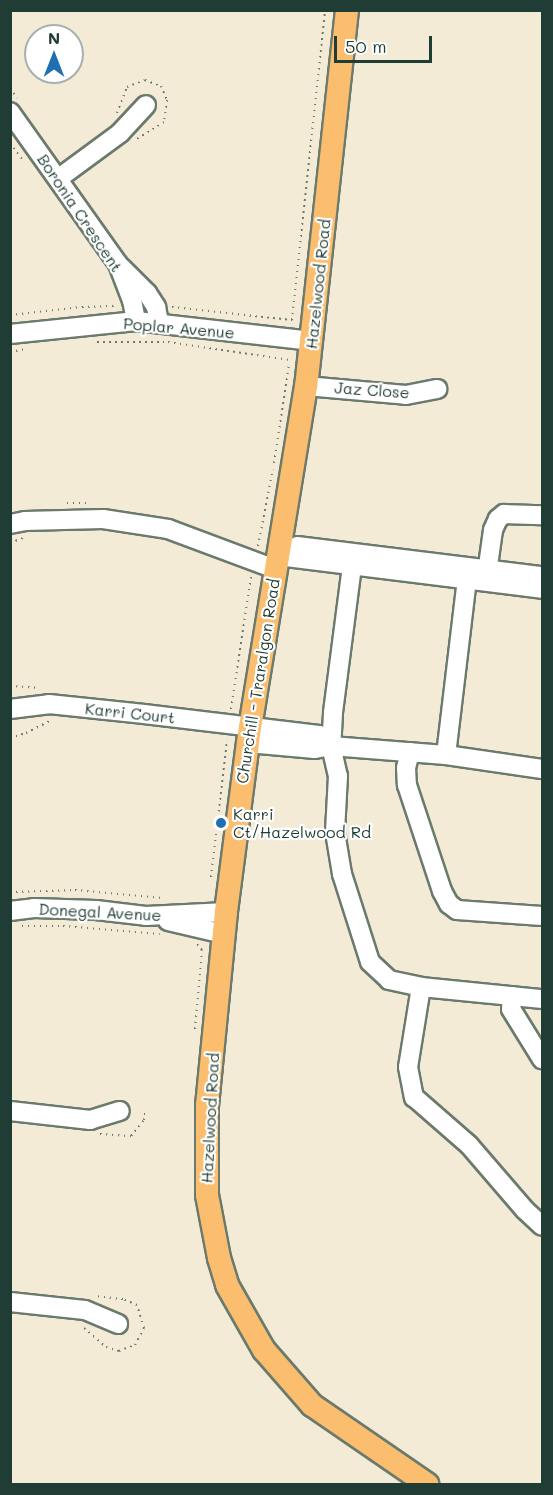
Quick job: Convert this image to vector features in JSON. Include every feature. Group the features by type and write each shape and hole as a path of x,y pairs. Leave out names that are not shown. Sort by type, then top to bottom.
{"main road":[{"name":"Hazelwood Road","path":"278,556 312,340 347,10"},
{"name":"Churchill - Traralgon Road","path":"225,923 249,734 278,556"},
{"name":"Hazelwood Road","path":"225,923 205,1150 210,1218 227,1285 264,1350 312,1405 427,1485"}],"street":[{"path":"59,178 120,133 146,105"},
{"name":"Boronia Crescent","path":"10,112 118,264 132,300 136,321"},
{"path":"118,264 147,293 156,307 159,323"},
{"name":"Poplar Avenue","path":"10,334 24,330 136,321 312,340"},
{"name":"Jaz Close","path":"306,386 406,395 437,389"},
{"path":"495,577 493,530 498,519 504,513 543,514"},
{"path":"10,524 24,521 103,519 168,529 278,556 352,566 495,577 543,576"},
{"path":"278,556 463,575"},
{"path":"352,566 332,746 338,776 335,832 342,874 370,962 389,980 422,987 543,999"},
{"path":"446,755 463,575"},
{"path":"495,577 543,589"},
{"name":"Karri Court","path":"10,710 49,704 249,734 315,749 332,746 446,755 543,769"},
{"path":"410,753 406,768 407,785 449,904 457,910 543,916"},
{"name":"Donegal Avenue","path":"11,919 34,908 86,909 225,923"},
{"path":"422,987 408,1067 414,1097 469,1145 525,1210 543,1226"},
{"path":"512,996 511,1009 543,1059"},
{"path":"10,1111 90,1120 120,1111"},
{"path":"10,1302 85,1310 118,1324"}],"path":[{"path":"10,14 16,10"},
{"path":"167,306 292,320 325,10"},
{"path":"10,315 82,307 121,306"},
{"path":"93,342 168,342 290,358 273,468 257,547"},
{"path":"10,352 28,349"},
{"path":"59,504 92,504"},
{"path":"10,543 27,537"},
{"path":"221,709 231,710 241,652 252,577 242,573"},
{"path":"10,686 45,689"},
{"path":"10,738 26,733 55,718"},
{"path":"211,882 227,739 221,738"},
{"path":"10,892 75,890 166,899"},
{"path":"11,919 170,935"},
{"path":"195,1029 202,950 196,942"}],"place":[{"name":"Karri Ct/Hazelwood Rd","path":"221,823"}]}
